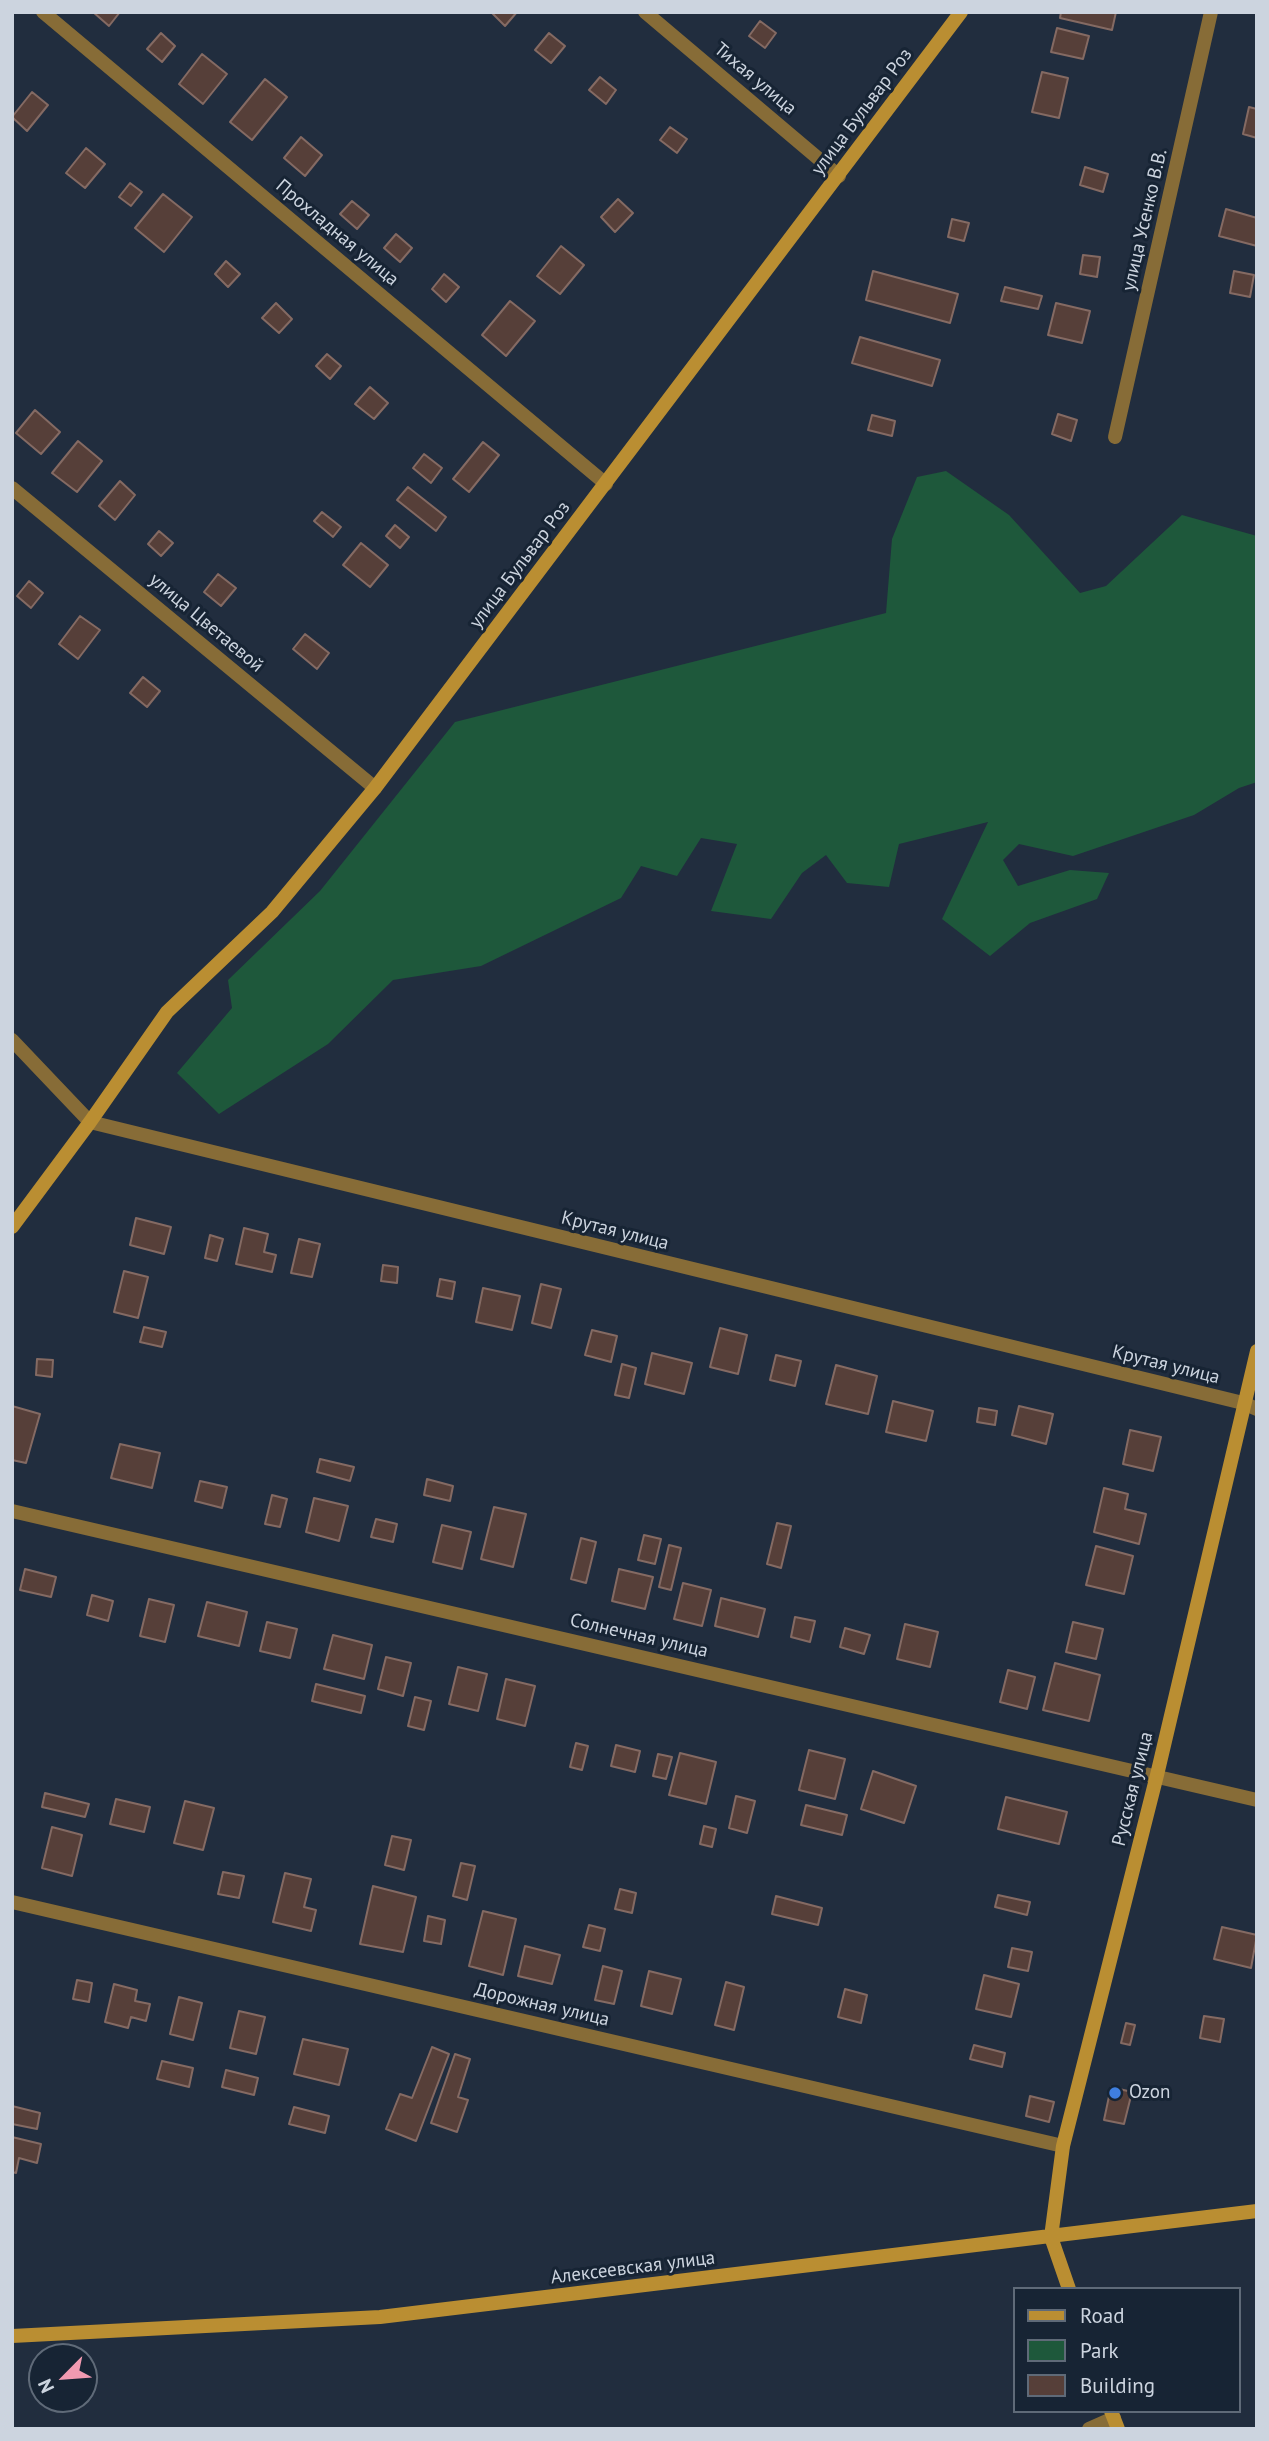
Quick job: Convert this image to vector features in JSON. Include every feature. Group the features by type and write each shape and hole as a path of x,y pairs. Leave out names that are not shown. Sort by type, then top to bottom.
{"street":[{"name":"Прохладная улица","path":"43,12 606,484"},
{"name":"Тихая улица","path":"645,12 839,176"},
{"name":"улица Бульвар Роз","path":"90,1122 167,1012 272,912 375,788 961,12"},
{"name":"улица Усенко В.В.","path":"1115,437 1212,12"},
{"name":"улица Цветаевой","path":"12,488 375,788"},
{"path":"12,1040 90,1122 12,1227"},
{"name":"Крутая улица","path":"90,1122 1250,1406"},
{"name":"Русская улица","path":"1051,2237 1063,2146 1250,1406 1257,1351"},
{"name":"Солнечная улица","path":"12,1511 1257,1800"},
{"name":"Дорожная улица","path":"12,1902 1063,2146"},
{"name":"Алексеевская улица","path":"12,2336 380,2317 1257,2211"},
{"path":"1051,2237 1068,2287"},
{"path":"1089,2429 1114,2419"}],"green space":[{"path":"946,471 1009,515 1080,593 1106,586 1182,515 1257,536 1257,782 1239,788 1194,815 1073,856 1019,844 1003,860 1018,886 1070,870 1109,873 1097,899 1030,923 990,956 942,919 988,822 899,844 889,887 847,883 826,855 802,873 771,919 711,911 737,844 701,838 677,876 641,866 621,898 481,966 393,980 328,1044 219,1114 177,1073 232,1008 228,980 320,891 455,722 886,613 892,539 917,477"}],"building":[{"path":"93,12 120,12 109,26"},
{"path":"491,12 517,12 505,26"},
{"path":"1061,12 1116,12 1112,30 1060,18"},
{"path":"760,21 776,33 765,48 749,36"},
{"path":"1057,28 1089,36 1083,59 1051,52"},
{"path":"161,33 175,46 162,62 147,49"},
{"path":"549,33 565,46 551,63 535,50"},
{"path":"202,54 227,74 203,104 179,84"},
{"path":"1042,72 1068,78 1059,118 1032,112"},
{"path":"600,77 616,90 606,104 589,90"},
{"path":"265,79 287,97 252,140 230,122"},
{"path":"32,92 48,105 27,131 12,117"},
{"path":"1249,107 1257,109 1257,138 1243,134"},
{"path":"670,127 687,139 677,153 660,140"},
{"path":"301,137 322,155 305,176 284,158"},
{"path":"86,148 105,164 85,188 66,173"},
{"path":"1085,167 1108,174 1103,192 1080,185"},
{"path":"130,183 142,192 131,206 119,197"},
{"path":"163,194 192,217 164,252 135,228"},
{"path":"618,199 633,213 615,232 601,217"},
{"path":"352,201 369,215 357,229 340,214"},
{"path":"1226,209 1257,218 1257,246 1219,236"},
{"path":"952,219 969,223 964,241 948,237"},
{"path":"396,234 412,248 400,262 384,248"},
{"path":"561,246 584,265 560,294 537,276"},
{"path":"1083,255 1100,257 1097,277 1080,274"},
{"path":"226,261 240,274 228,287 215,274"},
{"path":"873,271 958,294 950,323 866,300"},
{"path":"1234,271 1254,275 1250,297 1230,293"},
{"path":"444,274 459,287 446,302 432,289"},
{"path":"1005,287 1042,296 1038,309 1001,301"},
{"path":"510,301 535,321 506,356 482,335"},
{"path":"276,303 292,319 279,333 262,318"},
{"path":"1056,303 1090,311 1082,343 1048,335"},
{"path":"860,337 940,360 932,386 852,363"},
{"path":"327,354 341,366 330,379 316,366"},
{"path":"370,387 388,403 374,419 355,404"},
{"path":"35,410 60,432 41,454 16,433"},
{"path":"1058,414 1077,420 1071,441 1052,434"},
{"path":"872,415 895,421 892,436 868,430"},
{"path":"78,441 102,461 77,492 52,473"},
{"path":"483,442 499,455 469,492 453,479"},
{"path":"424,454 442,468 431,483 413,468"},
{"path":"120,481 135,495 115,520 99,506"},
{"path":"408,487 446,517 436,531 397,500"},
{"path":"322,512 341,527 333,537 314,521"},
{"path":"395,525 409,537 400,548 386,536"},
{"path":"159,531 173,543 161,556 148,544"},
{"path":"361,543 388,565 370,587 343,565"},
{"path":"218,574 236,588 221,606 204,592"},
{"path":"29,581 43,593 31,608 17,596"},
{"path":"80,616 100,630 78,659 59,644"},
{"path":"305,634 329,653 317,669 293,649"},
{"path":"143,677 160,691 147,707 130,693"},
{"path":"136,1218 171,1227 164,1254 130,1245"},
{"path":"244,1228 268,1234 264,1252 276,1255 272,1272 236,1264"},
{"path":"210,1235 223,1239 217,1261 205,1258"},
{"path":"299,1239 320,1244 312,1277 291,1273"},
{"path":"383,1265 398,1267 397,1283 381,1281"},
{"path":"124,1271 148,1277 138,1318 114,1312"},
{"path":"440,1279 455,1282 452,1299 437,1296"},
{"path":"541,1284 561,1289 551,1328 532,1323"},
{"path":"483,1288 520,1296 512,1330 476,1322"},
{"path":"144,1327 166,1332 162,1347 140,1342"},
{"path":"720,1328 747,1335 738,1374 710,1367"},
{"path":"592,1330 617,1336 611,1362 585,1355"},
{"path":"652,1353 692,1363 684,1394 645,1384"},
{"path":"776,1355 801,1361 795,1386 770,1380"},
{"path":"37,1359 53,1360 52,1377 36,1375"},
{"path":"622,1364 636,1368 629,1398 615,1395"},
{"path":"836,1365 877,1376 868,1414 826,1404"},
{"path":"893,1401 933,1411 926,1441 886,1432"},
{"path":"12,1406 40,1414 26,1463 12,1460"},
{"path":"1019,1406 1053,1414 1046,1444 1012,1435"},
{"path":"979,1408 997,1411 995,1425 977,1422"},
{"path":"1130,1430 1161,1437 1153,1471 1123,1464"},
{"path":"120,1444 160,1453 152,1488 111,1478"},
{"path":"320,1459 354,1467 350,1481 317,1472"},
{"path":"427,1479 453,1486 450,1501 424,1495"},
{"path":"200,1481 227,1487 222,1508 195,1501"},
{"path":"1104,1488 1128,1494 1125,1509 1146,1514 1139,1544 1094,1532"},
{"path":"272,1495 287,1499 280,1527 265,1524"},
{"path":"314,1498 348,1506 339,1541 306,1532"},
{"path":"494,1507 526,1514 513,1567 481,1559"},
{"path":"376,1519 397,1524 393,1542 371,1537"},
{"path":"777,1523 791,1526 781,1568 767,1564"},
{"path":"442,1525 471,1532 462,1569 433,1562"},
{"path":"644,1535 661,1539 655,1564 638,1560"},
{"path":"581,1538 596,1542 586,1583 571,1579"},
{"path":"669,1545 681,1548 671,1590 659,1587"},
{"path":"1096,1546 1133,1556 1124,1594 1086,1585"},
{"path":"25,1569 56,1577 51,1597 20,1590"},
{"path":"619,1569 653,1577 645,1609 612,1601"},
{"path":"683,1583 711,1590 702,1626 674,1619"},
{"path":"92,1595 113,1601 108,1621 87,1615"},
{"path":"721,1598 765,1609 758,1637 715,1626"},
{"path":"149,1599 174,1605 165,1642 140,1636"},
{"path":"207,1602 247,1612 239,1646 198,1636"},
{"path":"795,1617 815,1621 810,1642 791,1637"},
{"path":"267,1622 297,1629 290,1658 260,1651"},
{"path":"1073,1622 1103,1629 1096,1659 1066,1652"},
{"path":"905,1624 938,1632 930,1667 897,1659"},
{"path":"845,1628 870,1635 864,1654 840,1647"},
{"path":"333,1635 372,1645 364,1679 324,1669"},
{"path":"386,1657 411,1663 403,1696 378,1689"},
{"path":"1055,1663 1100,1675 1089,1721 1043,1710"},
{"path":"458,1667 487,1674 478,1711 449,1704"},
{"path":"1008,1670 1035,1677 1027,1709 1000,1702"},
{"path":"506,1679 535,1686 525,1726 497,1719"},
{"path":"316,1684 365,1696 361,1713 312,1701"},
{"path":"415,1697 431,1701 424,1730 408,1726"},
{"path":"576,1743 588,1746 582,1770 570,1767"},
{"path":"616,1745 640,1751 635,1772 611,1766"},
{"path":"809,1750 845,1759 835,1799 799,1790"},
{"path":"680,1753 716,1762 706,1804 669,1795"},
{"path":"658,1754 672,1757 666,1779 653,1776"},
{"path":"873,1771 916,1786 904,1823 861,1809"},
{"path":"45,1793 89,1804 85,1817 42,1807"},
{"path":"736,1796 755,1801 747,1833 729,1828"},
{"path":"1006,1797 1067,1812 1059,1844 998,1829"},
{"path":"116,1799 150,1807 144,1832 110,1824"},
{"path":"185,1801 214,1808 203,1850 174,1843"},
{"path":"806,1805 847,1815 842,1835 801,1825"},
{"path":"704,1826 716,1829 712,1847 700,1844"},
{"path":"52,1827 82,1835 72,1876 42,1868"},
{"path":"392,1836 411,1840 404,1870 385,1865"},
{"path":"461,1863 475,1866 467,1900 453,1896"},
{"path":"223,1872 244,1876 239,1898 218,1894"},
{"path":"285,1873 311,1879 304,1907 316,1910 311,1931 273,1922"},
{"path":"373,1886 416,1897 403,1952 360,1944"},
{"path":"620,1889 636,1893 632,1913 615,1909"},
{"path":"998,1895 1030,1902 1027,1915 995,1907"},
{"path":"776,1896 822,1908 818,1925 772,1914"},
{"path":"483,1911 516,1919 503,1975 469,1966"},
{"path":"428,1916 445,1920 441,1944 424,1941"},
{"path":"589,1925 605,1929 600,1951 583,1947"},
{"path":"1222,1927 1257,1935 1251,1968 1214,1959"},
{"path":"525,1946 560,1955 552,1984 518,1976"},
{"path":"1012,1948 1032,1952 1028,1971 1008,1967"},
{"path":"603,1966 622,1971 614,2004 595,2000"},
{"path":"649,1971 681,1979 672,2014 641,2006"},
{"path":"984,1975 1019,1984 1011,2017 976,2009"},
{"path":"77,1980 92,1983 89,2002 73,1999"},
{"path":"726,1982 744,1987 734,2030 715,2025"},
{"path":"114,1984 137,1990 135,2001 150,2004 146,2021 131,2017 128,2028 105,2022"},
{"path":"845,1989 867,1995 861,2023 838,2017"},
{"path":"179,1997 202,2003 193,2040 170,2034"},
{"path":"239,2011 265,2017 256,2054 230,2048"},
{"path":"1204,2016 1224,2019 1220,2042 1200,2038"},
{"path":"1126,2023 1135,2025 1130,2045 1121,2043"},
{"path":"303,2039 348,2049 339,2085 294,2074"},
{"path":"974,2045 1005,2053 1002,2067 970,2059"},
{"path":"432,2047 449,2054 416,2141 386,2129 400,2094 412,2098"},
{"path":"455,2054 470,2059 458,2097 468,2100 457,2132 431,2123"},
{"path":"162,2061 193,2068 189,2087 157,2079"},
{"path":"226,2070 258,2078 254,2095 222,2087"},
{"path":"1111,2087 1132,2092 1124,2124 1104,2120"},
{"path":"1030,2096 1054,2102 1049,2122 1026,2116"},
{"path":"12,2106 40,2113 37,2129 12,2124"},
{"path":"294,2107 329,2116 325,2133 289,2124"},
{"path":"12,2137 41,2144 37,2163 19,2158 16,2173 12,2172"}],"place":[{"name":"Ozon","path":"1115,2093"}]}
